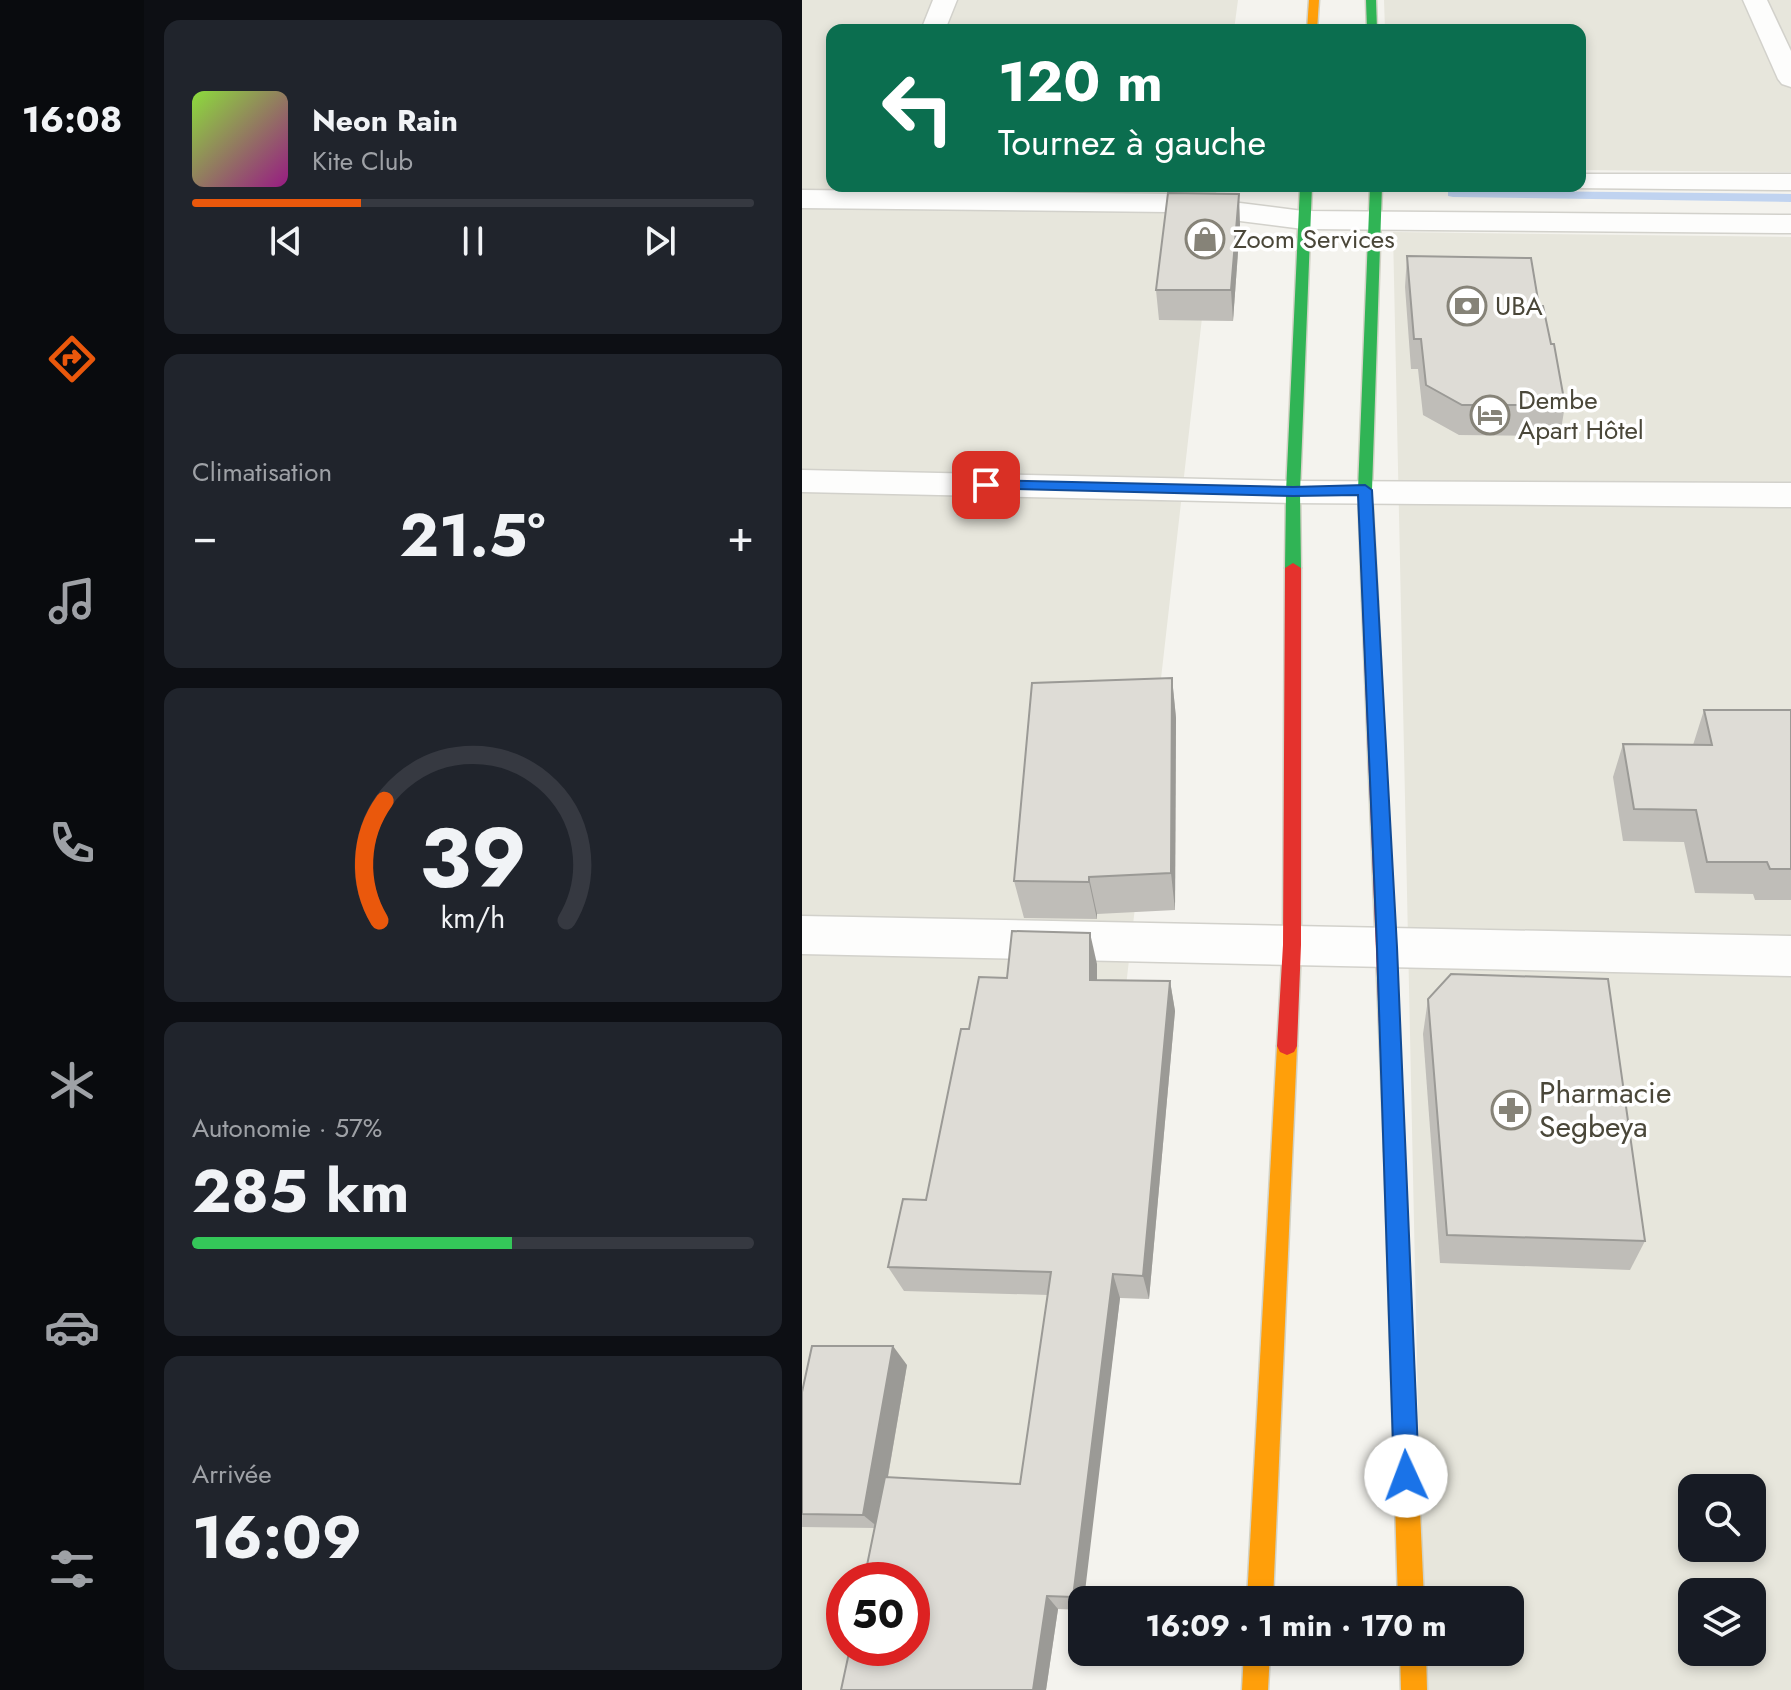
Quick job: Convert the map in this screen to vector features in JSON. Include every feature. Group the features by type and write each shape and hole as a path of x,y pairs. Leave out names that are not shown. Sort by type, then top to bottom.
{"main road":[{"path":"1312,24 1314,0"},
{"path":"1371,0 1372,24"},
{"path":"1261,1586 1292,945 1293,492 1307,192"},
{"path":"1376,192 1365,490 1387,947 1410,1586"},
{"path":"1255,1690 1256,1666"},
{"path":"1413,1666 1414,1690"}],"street":[{"path":"931,0 945,0 935,24"},
{"path":"1758,8 1791,17"},
{"path":"1758,8 1791,79"},
{"path":"1586,182 1791,182"},
{"path":"1168,203 1231,192"},
{"path":"802,199 872,193 1168,203 1303,220 1791,224"},
{"path":"802,481 1293,492 1365,490 1791,495"},
{"path":"802,935 1791,956"}],"shaded area":[{"path":"802,0 1238,0 1235,24 826,24 826,192 1216,192 1046,1690 802,1690"},
{"path":"1384,0 1791,0 1791,172 1586,170 1586,24 1385,24"},
{"path":"1393,232 1791,237 1791,1690 1424,1690 1424,1666 1524,1666 1524,1586 1422,1586"}],"building":[{"path":"1168,193 1239,194 1231,290 1156,290"},
{"path":"1407,256 1531,258 1539,306 1543,306 1551,344 1554,344 1565,405 1462,405 1426,385 1421,339 1414,339"},
{"path":"1172,678 1171,873 1089,877 1089,882 1014,881 1032,683"},
{"path":"1704,710 1791,710 1791,869 1770,869 1767,862 1707,862 1696,810 1634,809 1623,744 1712,745"},
{"path":"1012,931 1090,933 1090,980 1170,981 1143,1276 1113,1274 1074,1586 1068,1586 1068,1597 1047,1596 1033,1690 841,1690 846,1666 930,1666 930,1562 868,1562 885,1477 1020,1484 1051,1272 888,1267 903,1199 926,1200 961,1029 969,1029 979,977 1007,978"},
{"path":"1451,974 1608,979 1645,1241 1447,1235 1428,999"},
{"path":"812,1346 893,1346 863,1515 802,1514 802,1392"}],"waterway":[{"path":"1453,193 1791,198"}],"traffic: fast":[{"path":"1371,0 1372,24"},
{"path":"1293,568 1293,492 1306,192"},
{"path":"1370,601 1365,490 1376,192"}],"traffic: slow":[{"path":"1312,24 1314,0"},
{"path":"1261,1586 1287,1046"},
{"path":"1394,1151 1410,1586"},
{"path":"1255,1690 1256,1666"},
{"path":"1413,1666 1414,1690"}],"traffic: jam":[{"path":"1287,1046 1292,945 1293,568"},
{"path":"1370,601 1394,1151"}],"place":[{"name":"Zoom Services","path":"1205,239"},
{"name":"UBA","path":"1467,306"},
{"name":"Dembe Apart Hôtel","path":"1490,415"},
{"name":"Pharmacie Segbeya","path":"1511,1110"}],"route":[{"path":"986,485 1293,492 1365,490 1387,947 1406,1476"}]}
